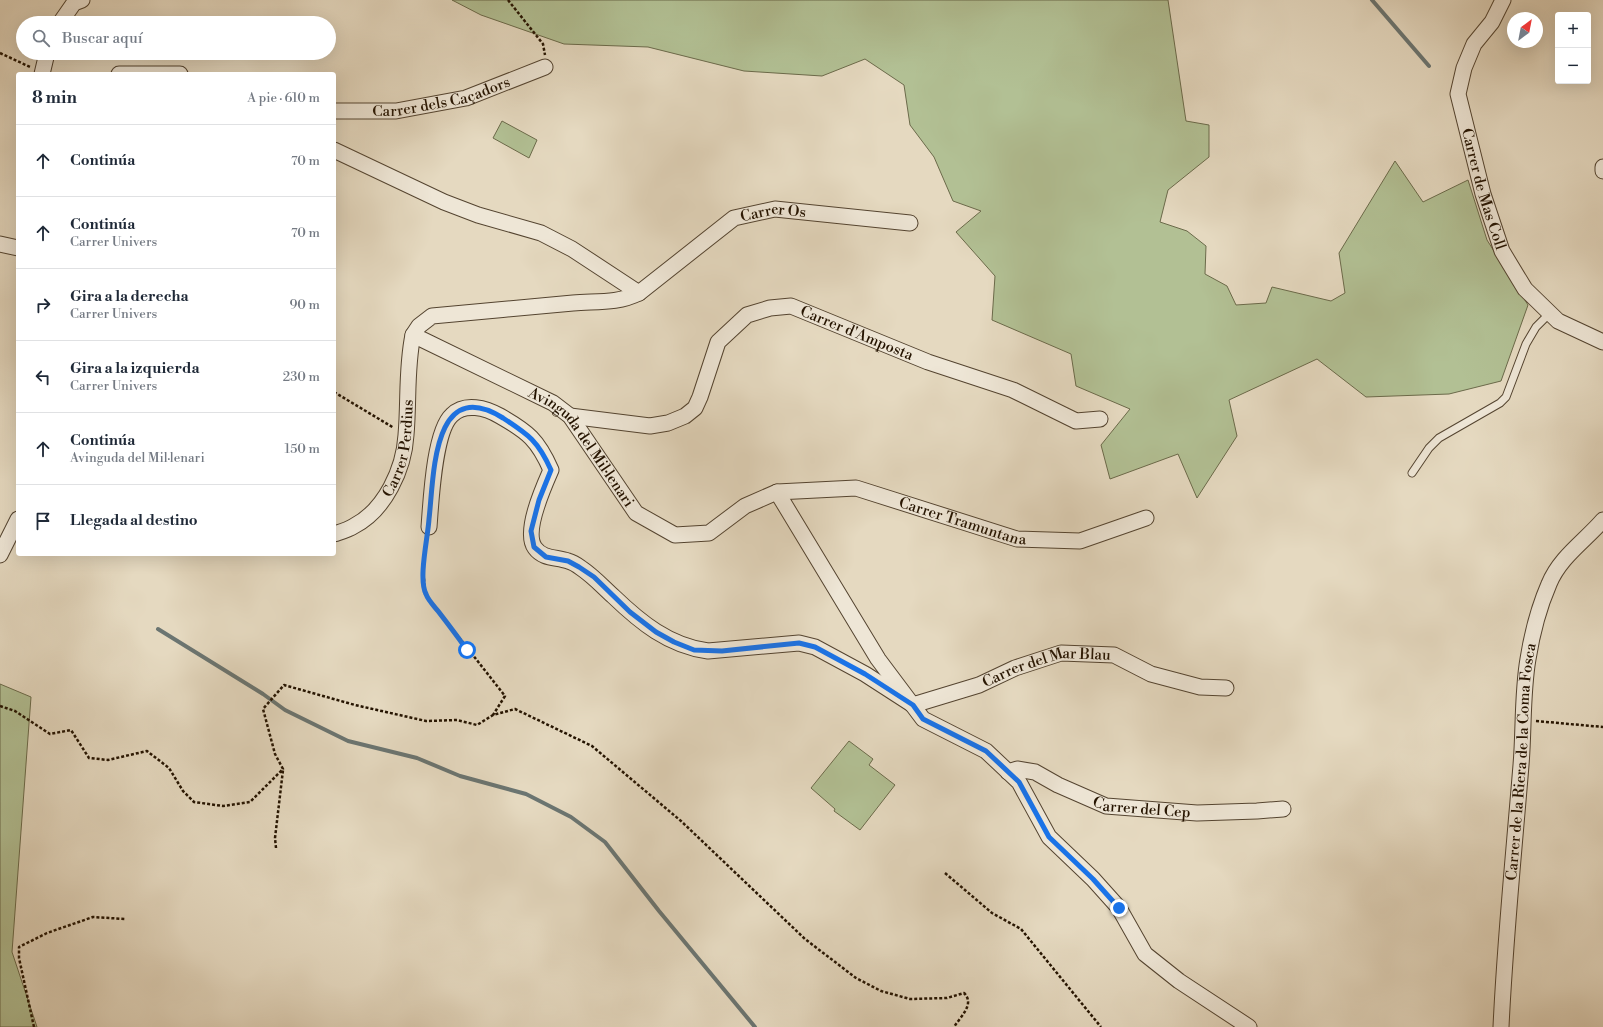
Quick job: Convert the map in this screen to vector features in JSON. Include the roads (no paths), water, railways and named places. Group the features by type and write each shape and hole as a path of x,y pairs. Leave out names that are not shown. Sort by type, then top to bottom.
{"street":[{"path":"65,16 74,3 82,0"},
{"name":"Carrer de Mas Coll","path":"1504,0 1492,22 1474,44 1464,68 1458,94 1483,194 1502,251 1525,289 1558,321 1603,342"},
{"path":"42,72 45,60"},
{"name":"Carrer dels Caçadors","path":"336,111 396,111 466,98 545,67"},
{"path":"336,151 444,202 478,215 541,233 572,249 639,293"},
{"name":"Carrer Os","path":"639,293 734,218 775,209 910,223"},
{"path":"0,244 16,248"},
{"path":"413,335 419,326 432,316 584,302 613,302 627,299 639,293"},
{"name":"Carrer d'Amposta","path":"570,416 650,426 668,423 685,416 695,408 700,397 718,342 747,315 770,308 791,306 928,362 1013,390 1076,421 1100,419"},
{"name":"Avinguda del Mil·lenari","path":"413,335 553,403 570,416 636,513 675,535 709,533 745,506 777,492"},
{"name":"Carrer Perdius","path":"336,533 354,526 373,512 386,496 395,478 406,436 408,358 413,335"},
{"path":"429,527 439,439 451,415 467,407 483,409 499,416 528,434 542,450 551,470 539,500 531,531 534,547 546,557 568,561 579,567 594,577 630,612 656,632 674,642 694,650 708,651 799,643 815,647 865,674 913,705"},
{"name":"Carrer Tramuntana","path":"777,492 856,488 1017,539 1080,541 1146,518"},
{"path":"777,492 878,659 923,719 986,751 1019,782 1049,837 1093,879 1119,908 1146,954 1178,981 1249,1027"},
{"name":"Carrer de la Riera de la Coma Fosca","path":"1501,1027 1504,954 1528,660 1539,611 1549,583 1560,562 1588,537 1603,520"},
{"path":"0,555 16,523"},
{"name":"Carrer del Mar Blau","path":"913,705 979,685 1015,668 1061,653 1114,655 1151,674 1200,687 1226,688"},
{"name":"Carrer del Cep","path":"1008,772 1016,769 1035,772 1058,785 1106,806 1197,813 1283,809"}],"lane":[{"path":"1412,473 1429,448 1440,438 1500,403 1506,396 1526,344 1536,328 1550,313"}],"waterway":[{"path":"1372,0 1429,66"},
{"path":"158,629 263,694 285,710 348,741 417,758 460,776 526,794 571,817 605,842 659,911 755,1027"}]}
